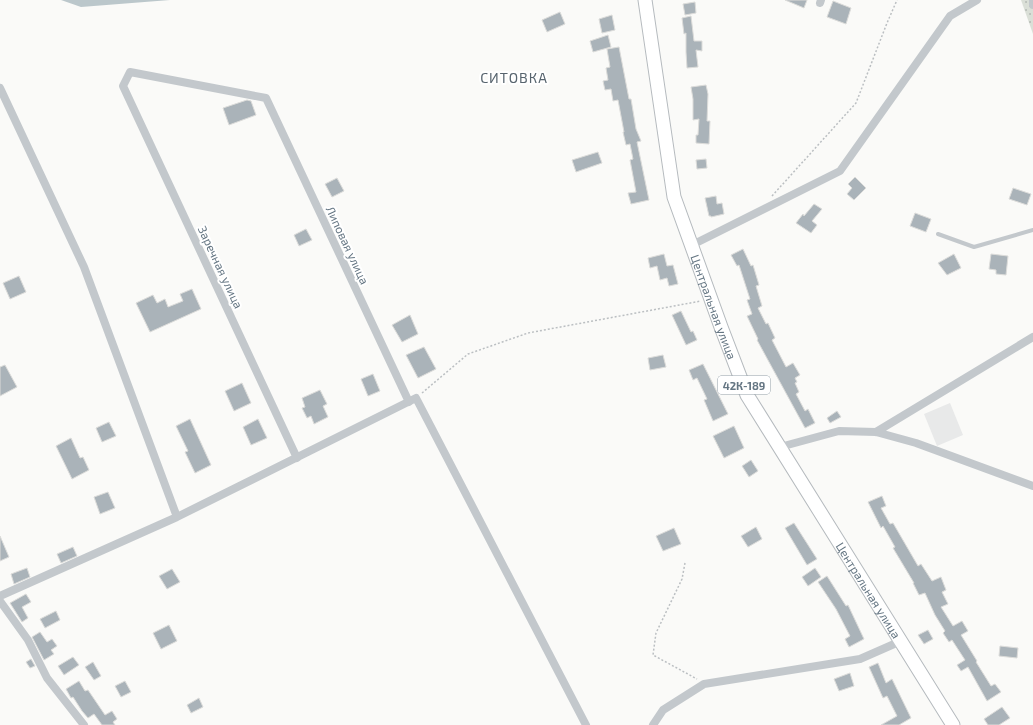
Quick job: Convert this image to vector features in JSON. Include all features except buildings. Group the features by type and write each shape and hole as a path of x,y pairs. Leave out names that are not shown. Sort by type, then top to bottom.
{"main road":[{"name":"Центральная улица","path":"646,0 674,197 747,394 953,725"}],"street":[{"path":"692,245 840,171 950,16 977,0"},
{"path":"1033,0 1033,5"},
{"name":"Липовая улица","path":"123,86 130,72 266,98 412,400 586,725"},
{"name":"Заречная улица","path":"123,86 297,458"},
{"path":"0,88 84,267 177,517"},
{"path":"876,432 1033,337"},
{"path":"0,596 177,517 412,400"},
{"path":"780,447 838,431 876,432 916,443 1033,486"},
{"path":"0,601 28,640 47,678 84,725"},
{"path":"653,725 663,710 706,684 860,659 901,642"}],"lane":[{"path":"938,234 974,247 1033,230"}],"path":[{"path":"771,196 856,103 897,0"},
{"path":"412,400 468,354 528,333 711,299"},
{"path":"685,563 682,579 656,633 654,655 706,684"}],"shaded area":[{"path":"61,0 170,0 81,7"},
{"path":"1021,0 1033,0 1033,34"},
{"path":"950,403 963,435 937,446 924,414"}],"district":[{"name":"СИТОВКА","path":"514,77"}]}
